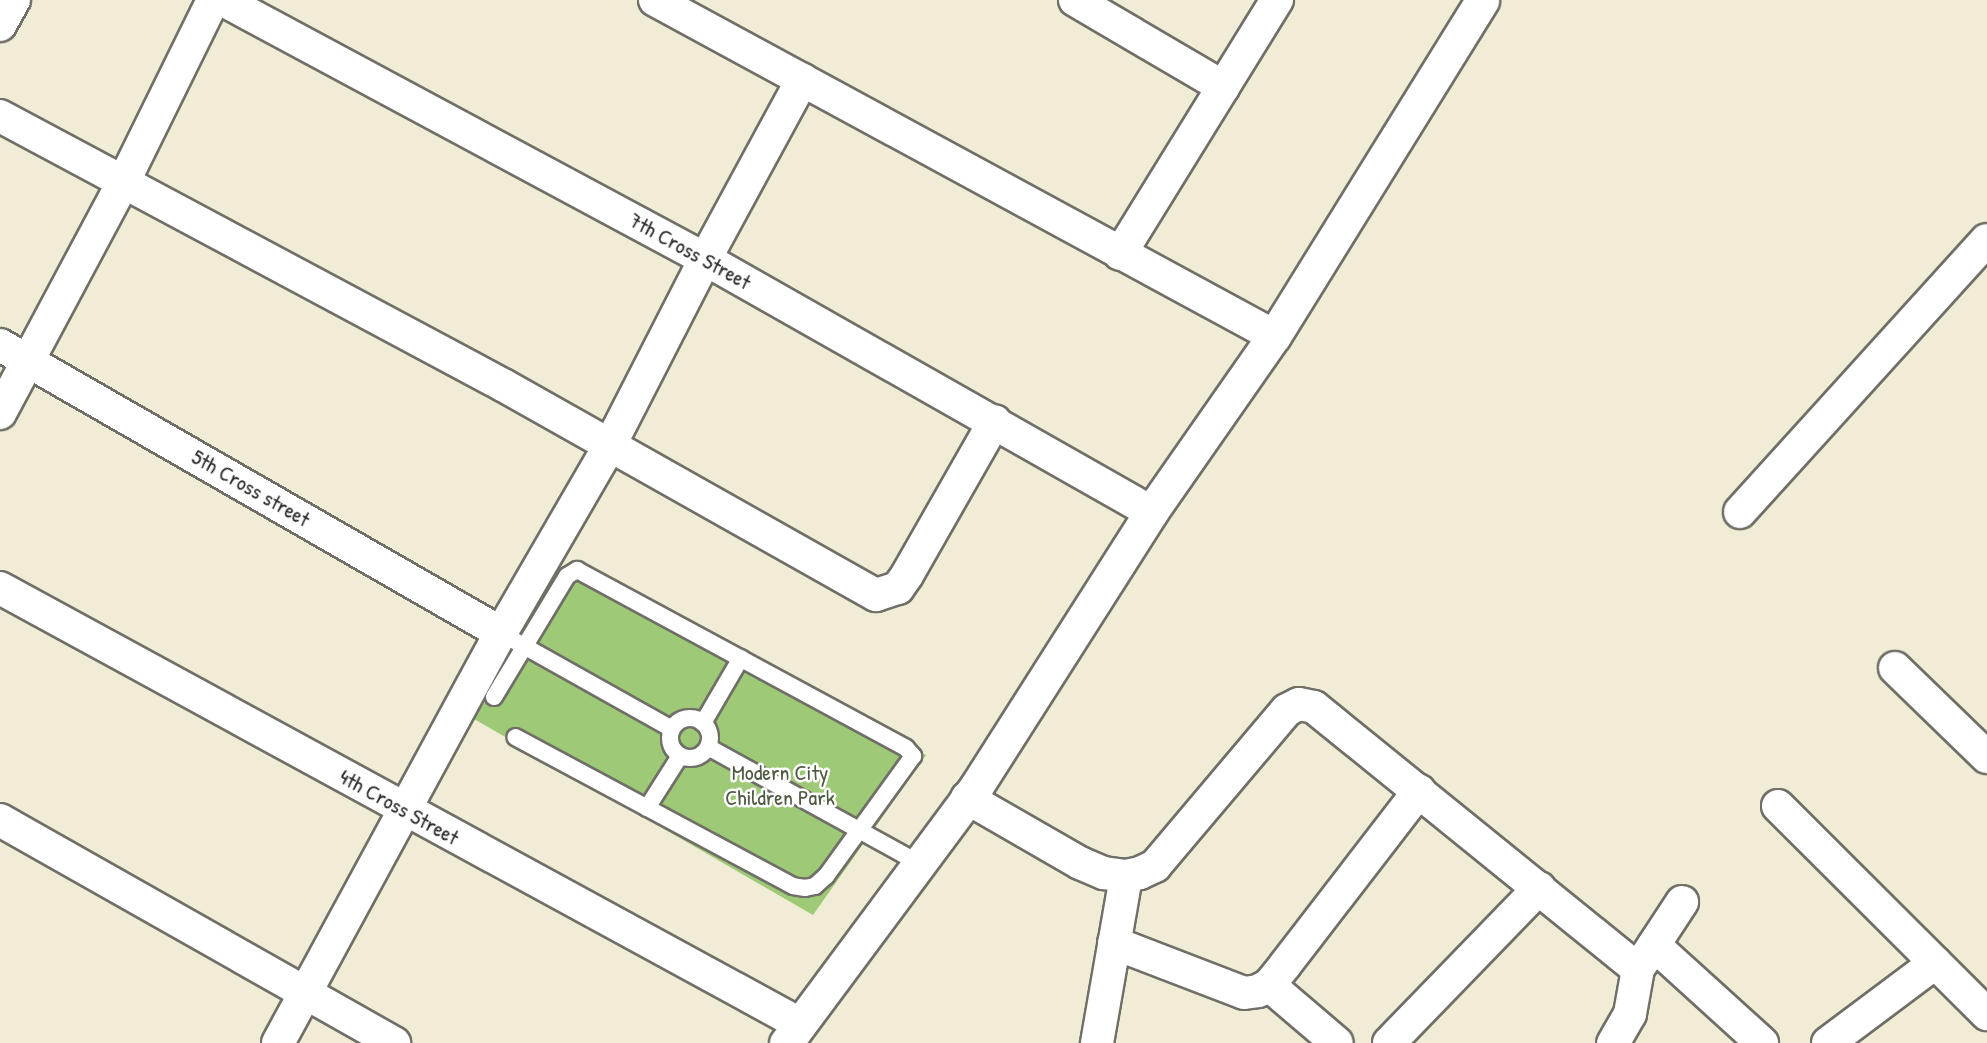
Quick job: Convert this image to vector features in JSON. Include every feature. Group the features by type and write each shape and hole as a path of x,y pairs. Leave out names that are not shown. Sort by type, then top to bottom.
{"street":[{"path":"0,25 14,0"},
{"path":"0,413 123,183 213,0"},
{"name":"7th Cross Street","path":"223,0 705,259 995,421 1151,512"},
{"path":"1075,0 1223,87"},
{"path":"1120,254 1277,0"},
{"path":"793,1033 917,862 967,798 1151,512 1274,336 1482,0"},
{"path":"666,3 802,80 1274,336"},
{"path":"278,1043 405,810 512,639 705,259 802,80"},
{"path":"0,116 610,445 876,596 898,588 907,575 995,421"},
{"path":"1740,512 1987,240"},
{"name":"5th Cross street","path":"0,345 30,360 512,639"},
{"name":"4th Cross Street","path":"0,588 405,810 793,1033"},
{"path":"1895,668 1987,757"},
{"path":"967,798 1080,863 1126,876 1155,866 1287,710 1299,704 1314,707 1539,888 1646,957 1762,1043"},
{"path":"1114,943 1244,993 1269,985 1419,791"},
{"path":"1778,807 1987,1014"},
{"path":"0,820 394,1043"},
{"path":"1097,1043 1126,876"},
{"path":"1389,1043 1539,888"},
{"path":"1613,1043 1630,1014 1646,957 1682,902"},
{"path":"1828,1043 1935,963"},
{"path":"1269,985 1337,1043"}],"lane":[{"path":"494,697 512,639 567,576 577,570 911,752 912,760 857,829 826,876 814,886 805,888 793,886 515,737"},
{"path":"512,639 672,729"},
{"path":"703,723 741,658"},
{"path":"686,718 703,723 710,734 708,747 692,758 680,756 670,741 672,729 686,718"},
{"path":"708,747 917,862"},
{"path":"647,808 680,756"}],"green space":[{"name":"Modern City Children Park","path":"569,562 926,755 813,915 474,719"}]}
